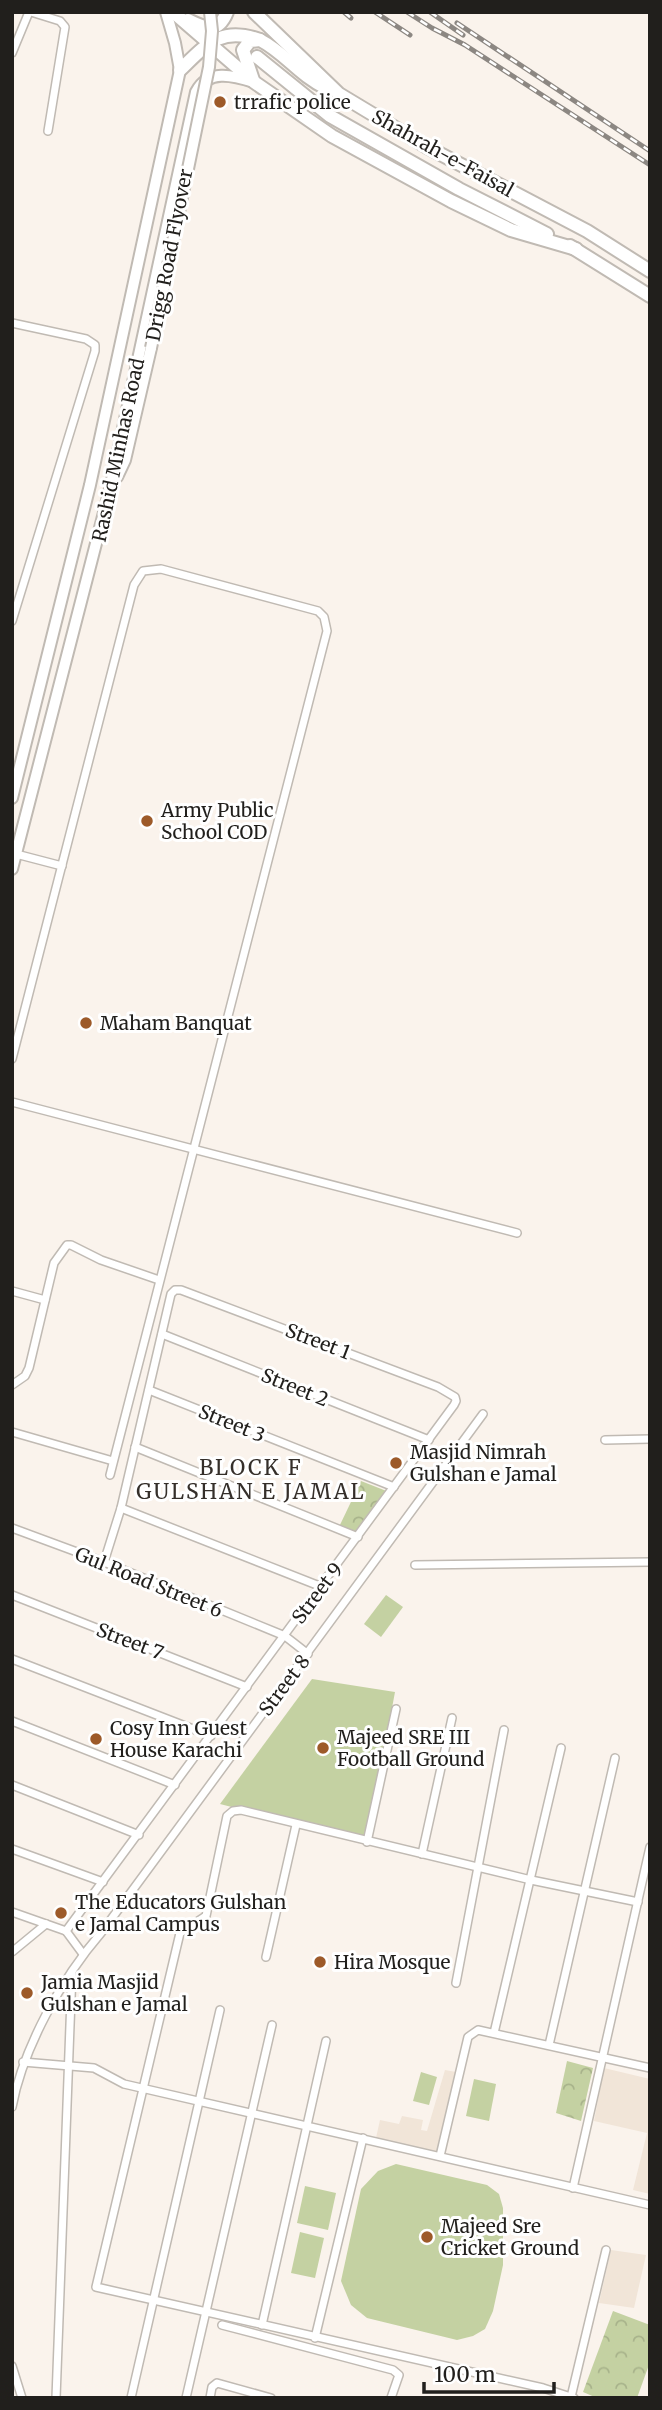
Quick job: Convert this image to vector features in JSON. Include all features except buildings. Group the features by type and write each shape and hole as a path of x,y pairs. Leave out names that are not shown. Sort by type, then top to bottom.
{"highway":[{"path":"172,13 207,28 221,24 227,12"},
{"name":"Shahrah-e-Faisal","path":"254,12 339,94 427,147 587,231 650,271"},
{"path":"172,13 254,82 332,136 451,201 511,230 576,248"},
{"path":"180,70 209,44 231,34 243,34 260,40 308,79 339,94"},
{"path":"254,82 243,50 250,41 260,40"},
{"path":"257,57 330,116 459,190 576,248 650,296"}],"main road":[{"name":"Drigg Road Flyover","path":"109,493 125,460 151,348 209,67 212,31 210,12"},
{"path":"172,13 180,70"},
{"name":"Rashid Minhas Road","path":"12,798 90,485 180,70"},
{"name":"Rashid Minhas Road","path":"12,869 109,493 196,92 205,79 211,76 254,82"}],"street":[{"path":"12,53 30,12 60,21 65,27 48,131"},
{"path":"12,323 86,339 94,345 95,351 12,621"},
{"path":"12,1059 134,585 143,571 161,569 318,611 324,617 327,631 110,1475"},
{"path":"16,854 62,866"},
{"path":"12,1102 517,1233"},
{"path":"12,1385 25,1376 29,1368 54,1263 67,1245 159,1280"},
{"name":"Street 1","path":"162,1335 171,1294 175,1290 181,1290 438,1387 455,1397 456,1401"},
{"path":"12,1291 46,1300"},
{"path":"104,1562 121,1507 162,1335"},
{"name":"Street 2","path":"162,1335 429,1440"},
{"name":"Street 3","path":"149,1390 394,1487"},
{"name":"Street 9","path":"66,1931 322,1587 456,1401"},
{"name":"Street 8","path":"12,2107 23,2062 72,1968 308,1654 483,1414"},
{"path":"12,1432 113,1461"},
{"path":"605,1440 650,1439"},
{"path":"135,1447 358,1537"},
{"path":"121,1507 322,1587"},
{"name":"Gul Road Street 6","path":"12,1528 104,1562 285,1636 308,1654"},
{"path":"415,1565 650,1562"},
{"name":"Street 7","path":"12,1595 247,1687"},
{"path":"12,1659 211,1735"},
{"path":"367,1842 396,1709"},
{"path":"422,1854 452,1718"},
{"path":"12,1721 175,1785"},
{"path":"456,1983 504,1730"},
{"path":"494,2033 561,1748"},
{"path":"549,2045 615,1758"},
{"path":"12,1785 139,1835"},
{"path":"606,2250 572,2397 543,2388 96,2287 180,1933 206,1916 227,1816 233,1811 241,1810 367,1842 638,1902"},
{"path":"266,1957 296,1825"},
{"path":"573,2188 650,1847"},
{"path":"12,1849 103,1882"},
{"path":"12,1912 66,1931 83,1954"},
{"path":"12,1952 46,1924"},
{"path":"56,2398 72,1968"},
{"path":"131,2398 220,2010"},
{"path":"186,2398 272,2025"},
{"path":"440,2157 468,2037 478,2030 650,2068"},
{"path":"262,2325 326,2041"},
{"path":"23,2062 94,2068 124,2084 650,2205"},
{"path":"315,2338 363,2138"},
{"path":"222,2325 393,2370 399,2375 391,2398"},
{"path":"12,2366 22,2398"},
{"path":"210,2398 212,2387 217,2383 271,2398"}],"shaded area":[{"path":"604,2068 650,2079 650,2194 633,2190 647,2133 594,2121"},
{"path":"445,2070 456,2072 437,2152 376,2138 380,2120 399,2124 402,2116 423,2120 421,2130 427,2131"},
{"path":"611,2250 646,2255 634,2308 599,2303"}],"green space":[{"path":"361,1481 389,1492 358,1537 338,1529"},
{"path":"386,1595 403,1607 381,1637 364,1624"},
{"name":"Majeed SRE III Football Ground","path":"312,1679 395,1692 367,1842 220,1804"},
{"path":"567,2061 593,2068 581,2121 556,2113"},
{"path":"421,2072 437,2077 429,2105 413,2101"},
{"path":"474,2079 496,2084 489,2121 466,2116"},
{"name":"Majeed Sre Cricket Ground","path":"396,2164 487,2185 499,2194 503,2208 503,2265 493,2311 485,2329 473,2336 457,2340 367,2318 351,2305 341,2281 361,2189 378,2171"},
{"path":"305,2186 336,2193 328,2230 297,2223"},
{"path":"300,2232 324,2238 315,2278 291,2273"},
{"path":"613,2311 650,2325 650,2362 637,2398 597,2398 583,2392"}],"railway":[{"path":"344,12 351,18"},
{"path":"375,12 410,35"},
{"path":"407,12 465,45 650,165"},
{"path":"430,12 463,35"},
{"path":"457,23 650,151"}],"place":[{"name":"trrafic police","path":"220,102"},
{"name":"Army Public School COD","path":"147,821"},
{"name":"Maham Banquat","path":"86,1023"},
{"name":"Masjid Nimrah Gulshan e Jamal","path":"396,1463"},
{"name":"Cosy Inn Guest House Karachi","path":"96,1739"},
{"name":"Majeed SRE III Football Ground","path":"323,1748"},
{"name":"The Educators Gulshan e Jamal Campus","path":"61,1913"},
{"name":"Hira Mosque","path":"320,1962"},
{"name":"Jamia Masjid Gulshan e Jamal","path":"27,1993"},
{"name":"Majeed Sre Cricket Ground","path":"427,2237"}],"district":[{"name":"BLOCK F GULSHAN E JAMAL","path":"251,1479"}]}
